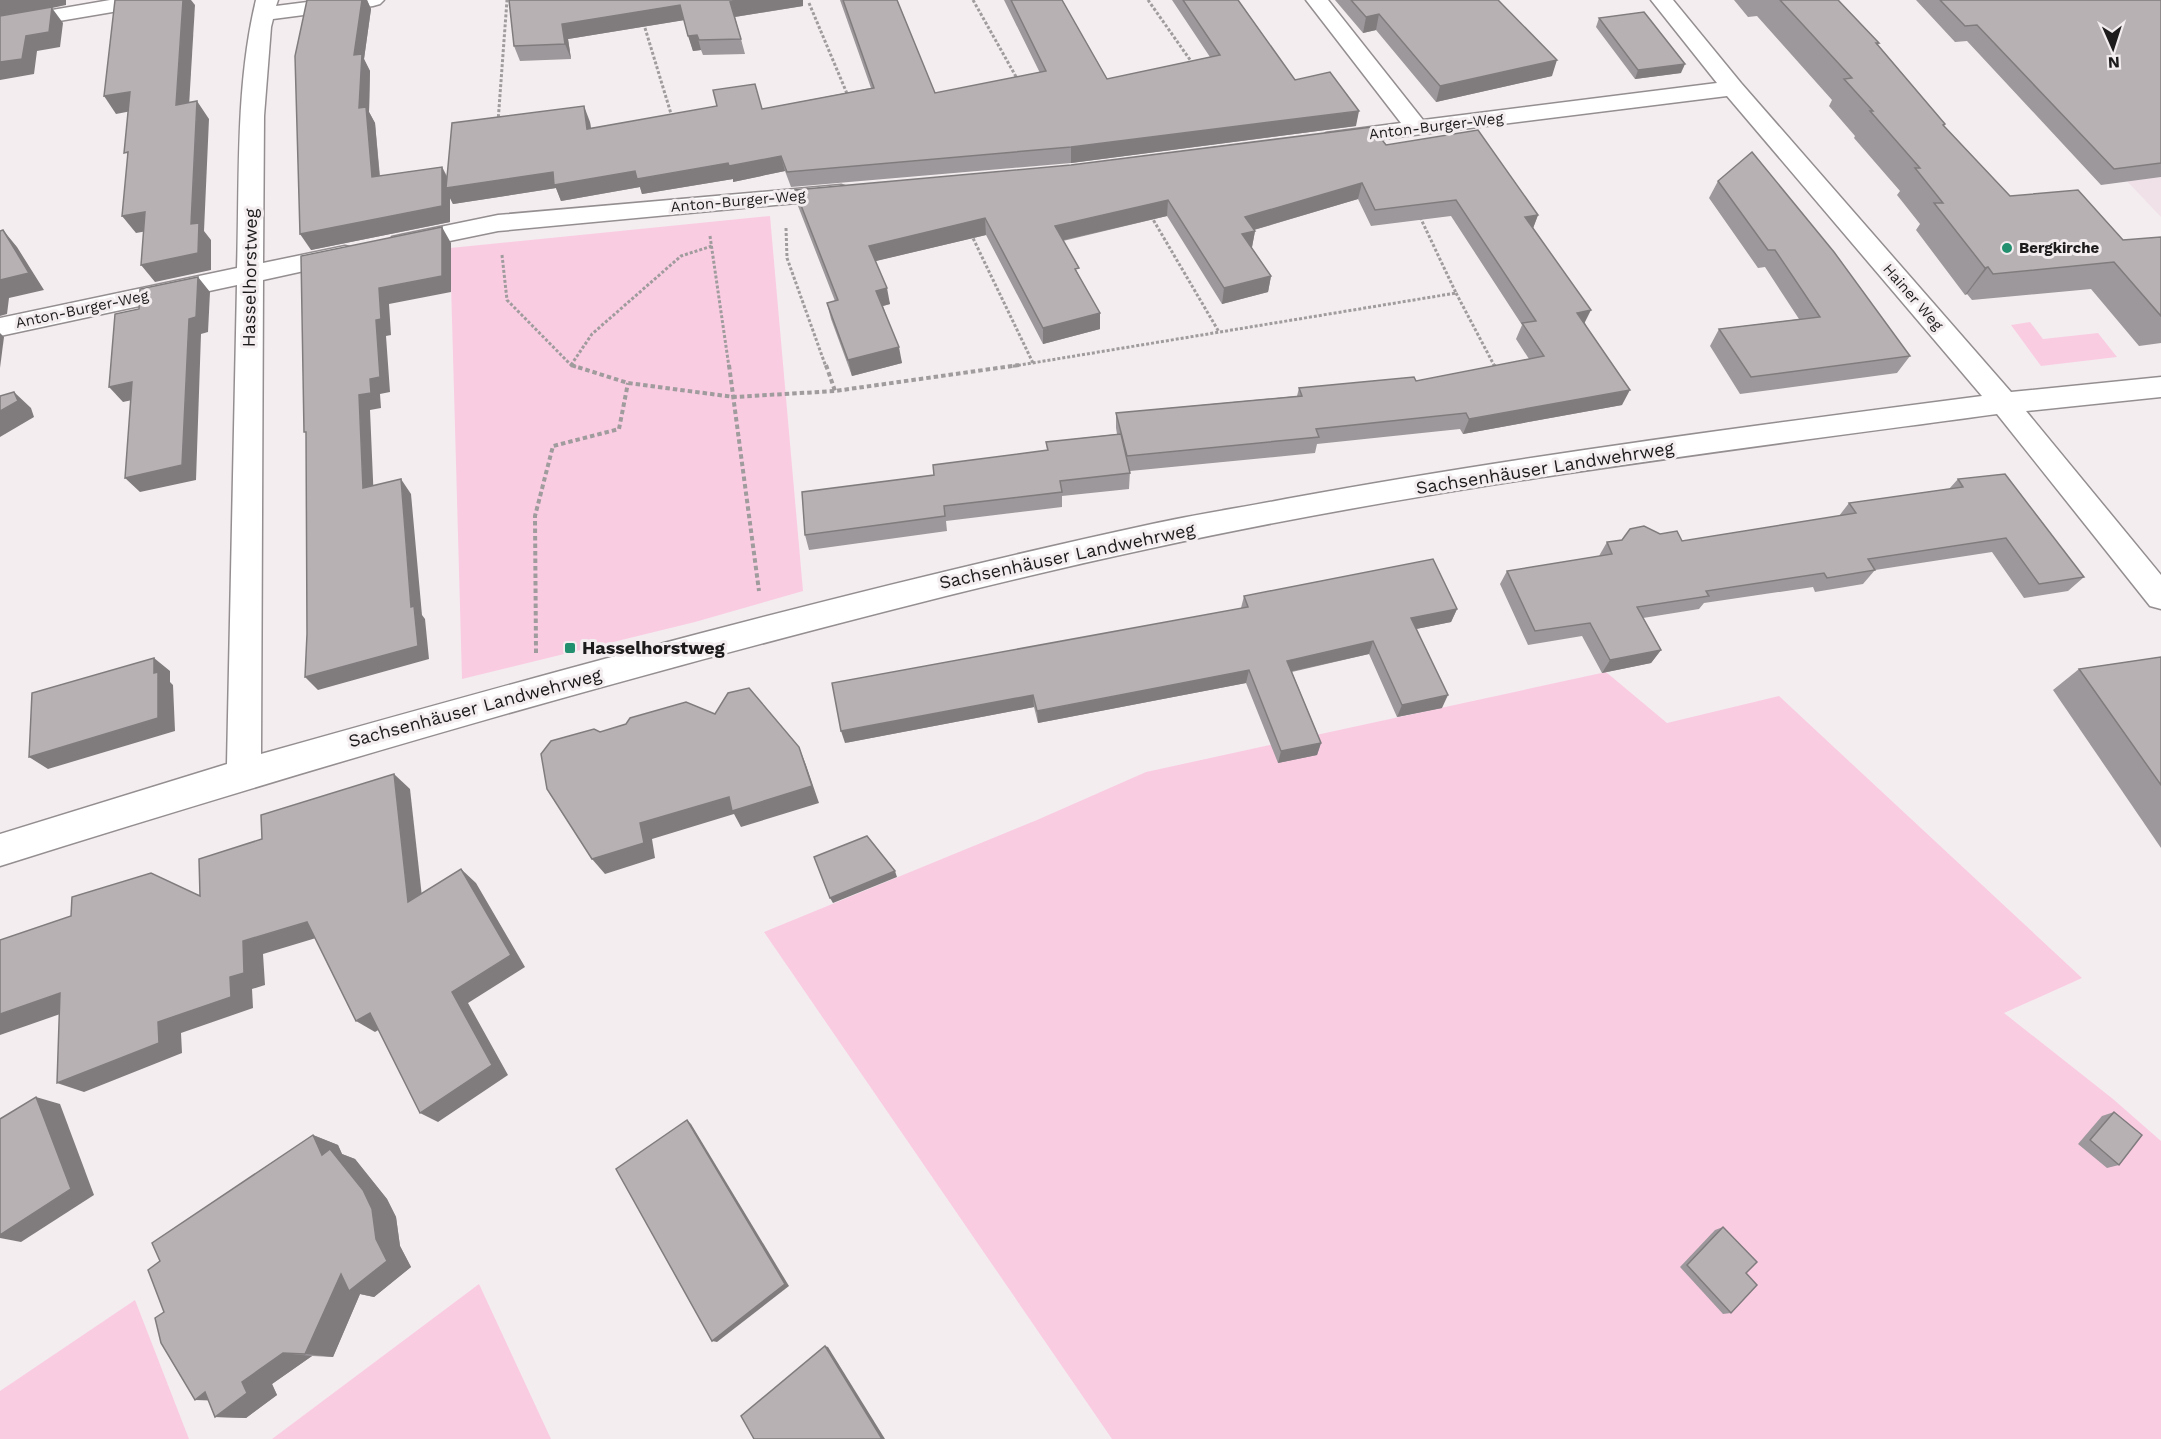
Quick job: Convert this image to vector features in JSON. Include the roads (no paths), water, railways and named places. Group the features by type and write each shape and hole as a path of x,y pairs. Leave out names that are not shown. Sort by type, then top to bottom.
{"street":[{"path":"0,25 148,0"},
{"path":"265,7 373,0"},
{"path":"1317,0 1417,128"},
{"name":"Hainer Weg","path":"1662,0 1733,88 2004,403 2161,597"},
{"name":"Hasselhorstweg","path":"244,774 250,273 255,79 265,7"},
{"name":"Anton-Burger-Weg","path":"1310,141 1733,88"},
{"name":"Anton-Burger-Weg","path":"0,327 498,223 868,191"},
{"name":"Sachsenhäuser Landwehrweg","path":"0,850 244,774 537,690 910,591 1156,535 1343,500 1609,456 2004,403 2161,387"}],"place":[{"name":"Bergkirche","path":"2007,248"},
{"name":"Hasselhorstweg","path":"570,648"}]}
